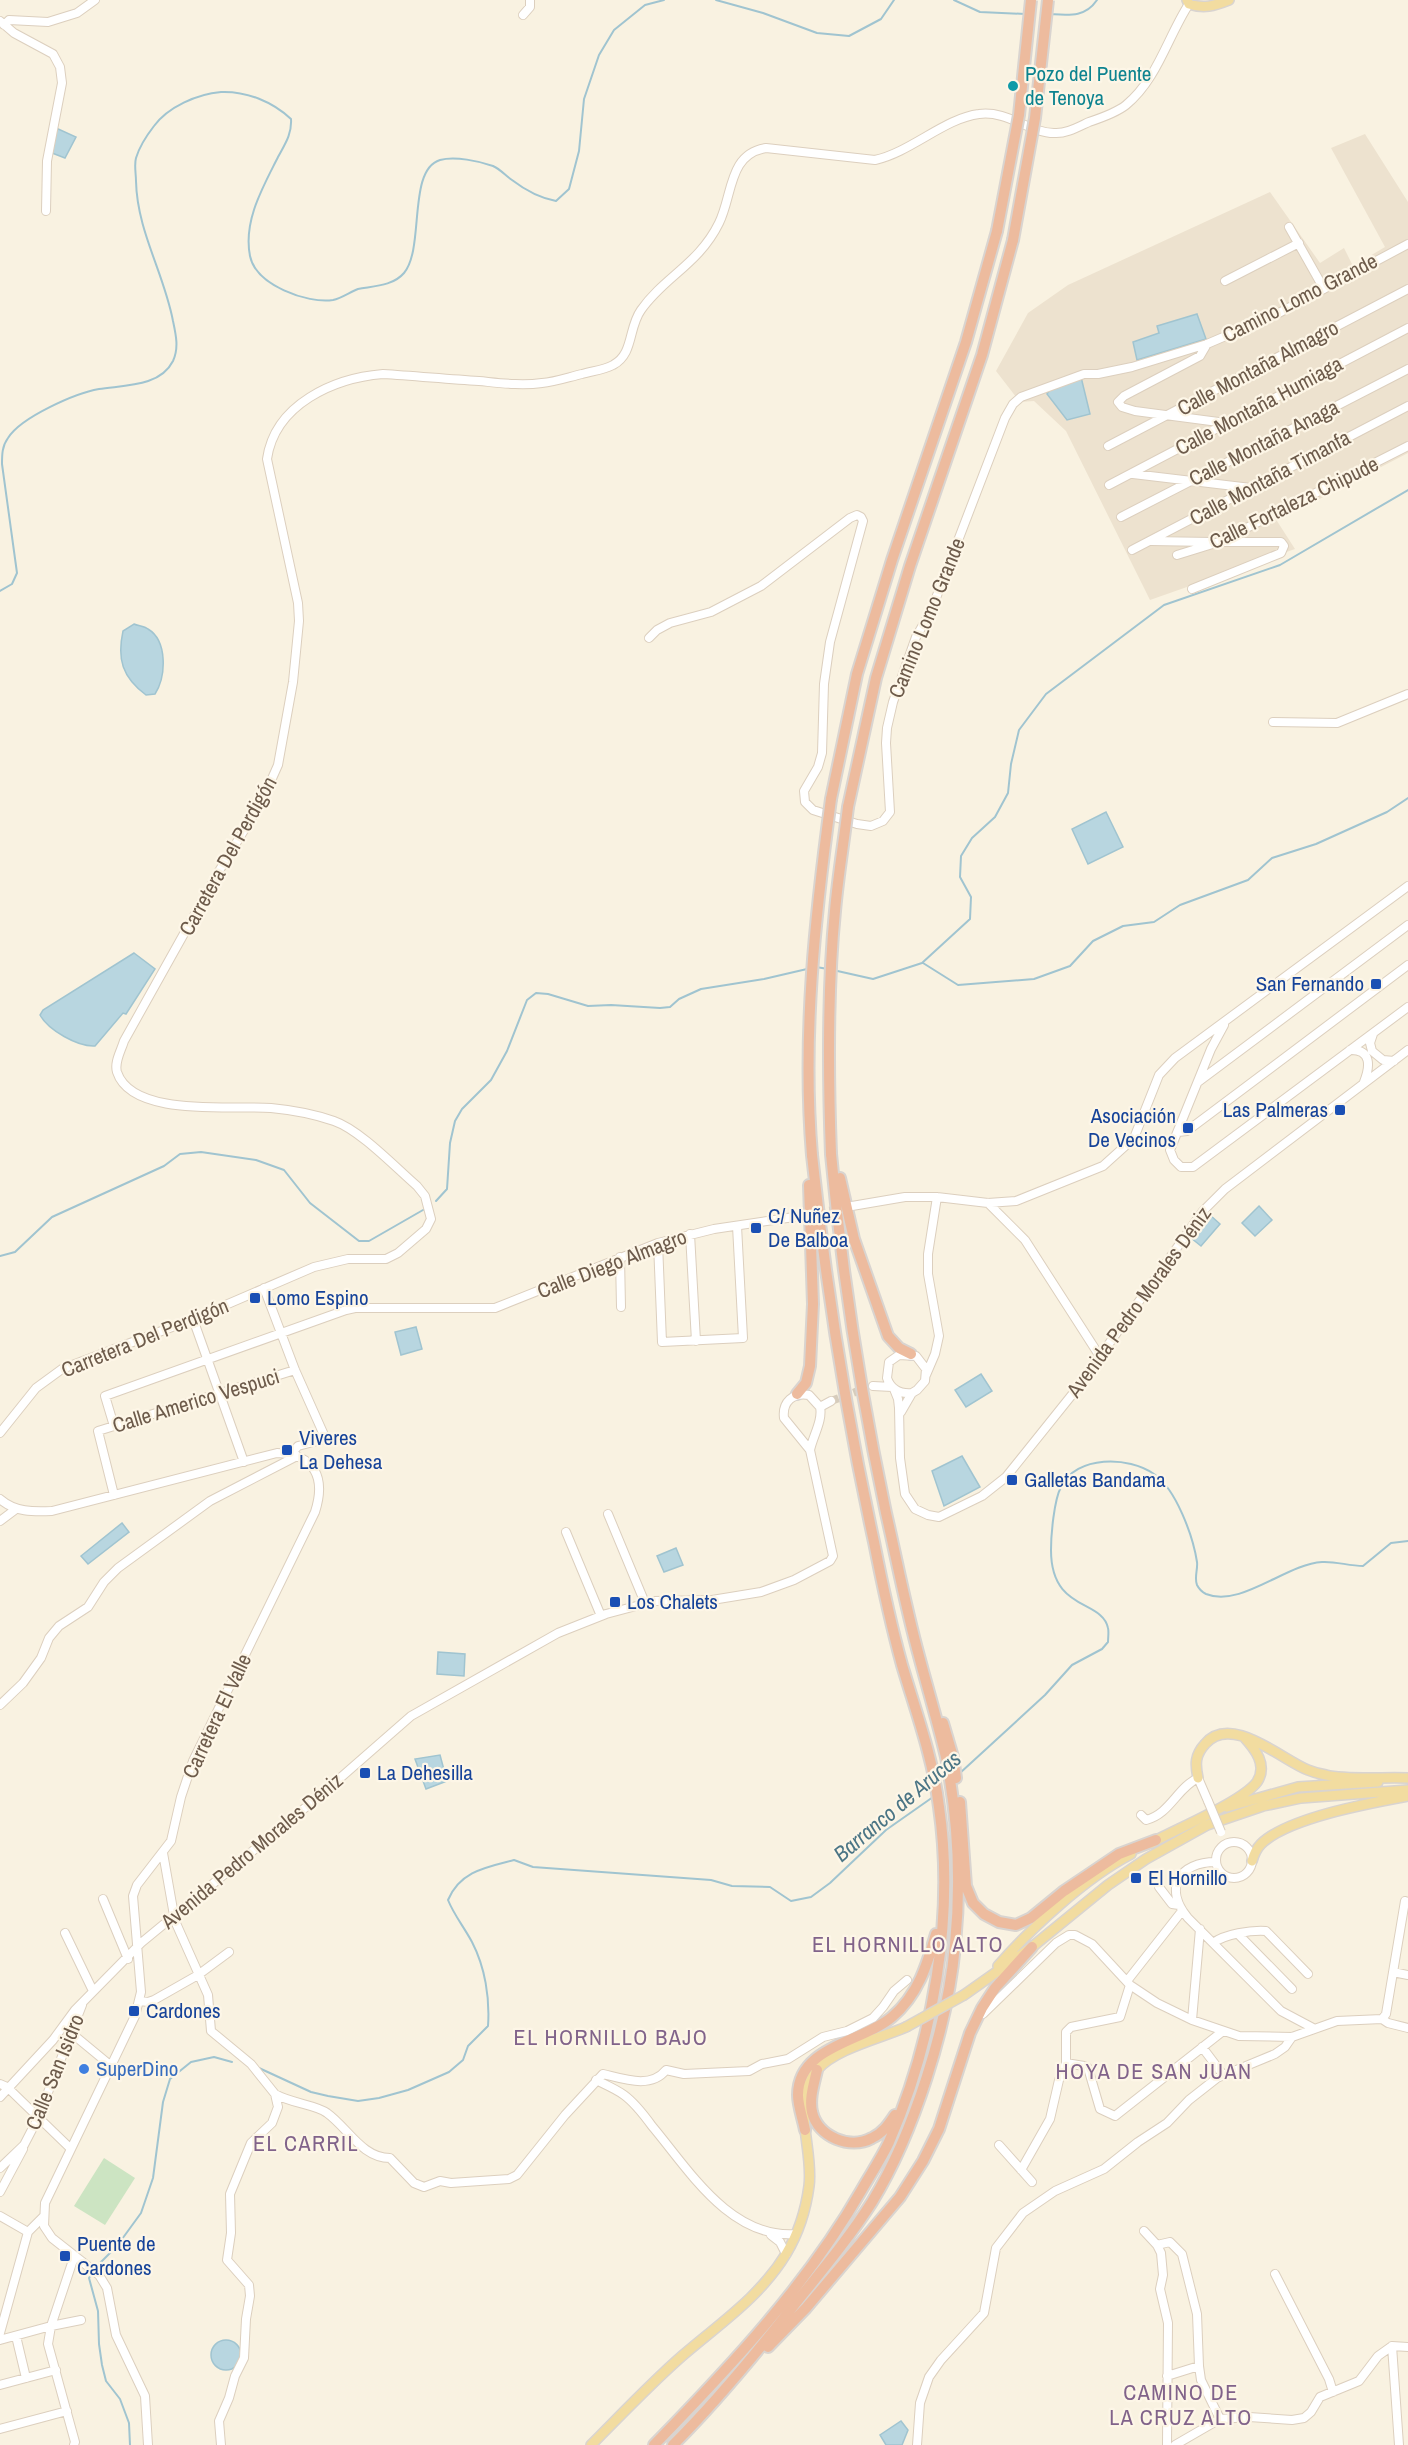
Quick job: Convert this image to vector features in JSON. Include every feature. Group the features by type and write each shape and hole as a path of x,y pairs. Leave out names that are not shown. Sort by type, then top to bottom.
{"highway":[{"path":"797,1394 806,1383 810,1366 813,1304 808,1084 811,990 816,911 831,799 857,674 892,560 966,342 998,231 1019,115 1031,0"},
{"path":"1048,0 1035,118 1013,240 982,355 910,566 876,678 848,807 834,923 830,1000 829,1111 845,1280 874,1448 918,1654 934,1710 952,1795 961,1865 973,1903 984,1914 999,1922 1016,1925 1031,1918 1064,1891 1119,1854 1156,1840"},
{"path":"834,1152 846,1212 888,1336 899,1348 913,1355"},
{"path":"654,2445 742,2351 799,2282 844,2221 887,2145 905,2100 921,2056 934,1993 944,1875 944,1845 939,1805 931,1761 901,1660 877,1559 842,1384 810,1155"},
{"path":"726,2390 821,2272 865,2211 898,2152 925,2086 949,1992 961,1865"},
{"path":"805,2130 798,2088 807,2068 826,2051 880,2026 912,1995 922,1978 942,1916"},
{"path":"673,2445 806,2308 900,2197 923,2161 939,2129 974,2024 995,1988 1032,1947"},
{"path":"817,2070 812,2090 813,2113 824,2131 841,2141 862,2142 881,2133 905,2100"}],"main road":[{"path":"1188,2 1200,8 1228,0"},
{"path":"1198,1778 1195,1764 1199,1751 1208,1740 1233,1734 1260,1742 1308,1770 1329,1776 1408,1779"},
{"path":"986,1979 1009,1953 1051,1914 1121,1859 1247,1792 1258,1781 1261,1767 1257,1751 1244,1737"},
{"path":"1216,1810 1298,1787 1408,1779"},
{"path":"591,2445 681,2358 744,2305 766,2282 786,2254 796,2234 810,2185 804,2106 807,2088 817,2070 843,2052 906,2027 964,1995 1032,1947 1083,1904 1146,1859 1214,1822 1263,1806 1301,1798 1408,1790"},
{"path":"1252,1861 1256,1849 1262,1843 1295,1824 1408,1796"}],"street":[{"path":"2,23 9,20 48,22 77,13 95,0"},
{"path":"523,15 530,7 530,0"},
{"name":"Carretera Del Perdigón","path":"0,1433 36,1388 62,1369 193,1319 331,1262 348,1259 386,1259 398,1253 426,1229 431,1219 425,1196 417,1186 352,1130 336,1122 271,1108 173,1105 151,1100 134,1092 122,1081 117,1071 117,1059 124,1041 219,871 262,801 282,753 299,621 298,603 267,459 269,446 275,433 300,401 311,394 366,375 384,374 536,384 611,366 623,358 628,350 639,313 648,300 694,259 709,242 720,221 737,168 745,156 754,150 766,148 875,160 890,157 957,121 978,114 996,114 1052,134 1065,132 1110,114 1137,95 1188,2"},
{"path":"2,23 53,54 60,68 62,83 47,161 46,211"},
{"path":"1289,227 1324,289"},
{"path":"1225,281 1299,243"},
{"name":"Camino Lomo Grande","path":"649,638 657,630 670,623 711,612 761,586 850,518 857,515 861,517 863,521 830,642 825,684 822,753 818,766 804,791 805,802 813,810 857,824 871,826 883,821 890,812 886,743 893,702 916,637 931,611 992,451 1013,404 1021,397 1084,374 1098,374 1132,367 1207,344 1277,314 1408,243"},
{"name":"Calle Montaña Almagro","path":"1108,446 1408,289"},
{"name":"Calle Montaña Humiaga","path":"1109,485 1408,328"},
{"path":"1207,344 1200,356 1124,396 1118,402 1122,407 1135,411 1226,423"},
{"name":"Calle Montaña Anaga","path":"1121,518 1408,369"},
{"name":"Calle Montaña Timanfa","path":"1132,550 1408,406"},
{"name":"Calle Fortaleza Chipude","path":"1177,555 1219,542 1408,446"},
{"path":"1131,474 1251,488"},
{"path":"1149,541 1281,542 1284,546 1281,553 1192,589"},
{"path":"1273,722 1337,723 1408,694"},
{"path":"852,1206 905,1197 937,1197 988,1203 1016,1201 1103,1166 1134,1138 1159,1075 1175,1058 1408,886"},
{"path":"1198,1082 1408,925"},
{"path":"1178,1132 1187,1131 1408,965"},
{"path":"1226,1021 1170,1150 1174,1160 1181,1167 1193,1167 1408,1007"},
{"path":"1374,1032 1370,1043 1372,1051 1383,1060 1394,1061"},
{"path":"1350,1050 1364,1053 1369,1060 1369,1071 1363,1085"},
{"name":"Avenida Pedro Morales Déniz","path":"900,1415 900,1458 905,1494 915,1509 939,1517 982,1496 1006,1477 1079,1386 1203,1211 1225,1189 1408,1050"},
{"path":"922,1197 934,1212"},
{"path":"900,1415 904,1403 922,1386 937,1346 938,1328 928,1274 928,1254 937,1197"},
{"path":"934,1212 951,1199"},
{"path":"988,1203 1025,1240 1099,1355"},
{"name":"Calle Diego Almagro","path":"114,1426 105,1396 355,1308 495,1308 658,1243 690,1234 794,1217"},
{"path":"658,1243 662,1342 743,1338 737,1226"},
{"path":"690,1234 696,1341"},
{"path":"620,1257 621,1307"},
{"path":"0,1705 23,1683 41,1658 49,1638 59,1626 88,1607 104,1582 118,1568 210,1501 295,1455 298,1446 321,1440 324,1435 295,1370 264,1288"},
{"path":"193,1319 244,1462"},
{"path":"900,1415 898,1399 886,1373 887,1367 899,1354 930,1353 937,1346"},
{"path":"913,1355 924,1364 926,1374"},
{"name":"Calle Americo Vespuci","path":"114,1495 98,1431 295,1370"},
{"path":"886,1373 873,1386 893,1388 905,1394 912,1393"},
{"path":"797,1394 809,1395 820,1407 821,1417 816,1426 810,1450 796,1431 786,1424 783,1412 787,1401 797,1394"},
{"path":"820,1407 831,1401"},
{"path":"796,1431 807,1432 816,1426"},
{"name":"Avenida Pedro Morales Déniz","path":"0,2097 4,2086 63,2026 93,1991 151,1935 411,1716 558,1633 601,1616 645,1603 712,1600 761,1592 794,1581 830,1561 832,1556 810,1450"},
{"path":"0,1499 16,1509 34,1512 52,1510 277,1453 295,1455"},
{"name":"Carretera El Valle","path":"140,2001 133,1896 136,1885 171,1841 181,1797 193,1761 315,1512 321,1486 316,1471 295,1455"},
{"path":"0,1521 16,1509"},
{"path":"608,1514 645,1603"},
{"path":"566,1532 601,1616"},
{"path":"1141,1815 1146,1820 1158,1814 1175,1799 1195,1764"},
{"path":"1185,1785 1198,1778 1226,1844"},
{"path":"1238,1842 1244,1845 1251,1854 1252,1861 1247,1872 1237,1878 1225,1876 1217,1868 1216,1862 1218,1851 1226,1844 1238,1842"},
{"path":"163,1853 174,1915 208,1995 211,2031 251,2064 275,2094 284,2099 326,2111 369,2152 380,2158 390,2158 414,2183 424,2187 440,2181 451,2183 509,2179 517,2175 565,2115 603,2074 626,2080 651,2081 660,2077 666,2070 684,2074 749,2071 762,2064 788,2059 823,2037 847,2031 873,2018 894,1991 907,1980"},
{"path":"1180,1908 1175,1890 1182,1872 1197,1863 1216,1862"},
{"path":"1159,1887 1172,1904 1180,1908 1281,2011 1313,2028"},
{"path":"103,1899 128,1959"},
{"path":"1382,2019 1386,2014 1393,1972 1404,1935 1406,1902"},
{"path":"1021,2170 1050,2119 1059,2080 1066,2062 1066,2032 1071,2027 1119,2017 1128,1983 1180,1908"},
{"path":"1192,2020 1200,1929"},
{"path":"135,1931 151,1935"},
{"path":"1199,1938 1220,1939 1266,1931 1308,1974"},
{"path":"65,1933 93,1991"},
{"path":"974,2024 996,1999 1056,1943 1069,1935 1075,1935 1092,1944 1128,1983 1157,2003 1192,2020 1239,2036 1292,2037 1337,2021 1382,2019 1388,2023 1408,2028"},
{"path":"1239,1935 1292,1989"},
{"path":"148,2445 145,2396 116,2335 107,2288 99,2275 52,2238 44,2226 45,2204 135,2016 140,2001 154,2000 198,1975 229,1952"},
{"path":"1393,1972 1408,1975"},
{"name":"Calle San Isidro","path":"0,2168 24,2145 38,2118 84,2001"},
{"path":"63,2026 110,2066"},
{"path":"1066,2062 1088,2068 1100,2109 1115,2116 1223,2031"},
{"path":"917,2445 920,2403 929,2377 941,2360 984,2313 996,2248 1023,2213 1055,2191 1104,2169 1167,2123 1189,2100 1217,2078 1275,2054 1285,2047 1292,2037"},
{"path":"1202,2047 1224,2076"},
{"path":"596,2080 625,2096 638,2108 711,2196 727,2210 770,2234 780,2242 786,2254"},
{"path":"4,2086 70,2148"},
{"path":"221,2445 219,2421 244,2358 250,2295 249,2285 227,2260 231,2233 230,2194 251,2143 277,2116 278,2107 275,2094"},
{"path":"0,2192 24,2145"},
{"path":"999,2145 1032,2182"},
{"path":"0,2216 28,2232"},
{"path":"43,2217 28,2232 0,2337 16,2336 81,2320"},
{"path":"1144,2231 1161,2253 1163,2275 1160,2289 1168,2323 1167,2445"},
{"path":"770,2234 796,2234"},
{"path":"1157,2245 1170,2242 1182,2254 1197,2314 1198,2366 1202,2380 1221,2419"},
{"path":"74,2257 51,2326 48,2344 74,2445"},
{"path":"1275,2274 1329,2379 1333,2392"},
{"path":"16,2336 26,2378"},
{"path":"1392,2346 1399,2445"},
{"path":"1176,2445 1221,2419 1249,2417 1292,2420 1304,2418 1311,2412 1320,2397 1359,2381 1378,2355 1392,2346 1408,2347"},
{"path":"1167,2376 1198,2366"},
{"path":"0,2385 56,2370"},
{"path":"0,2429 67,2411"}],"shaded area":[{"path":"1365,134 1408,202 1408,453 1277,521 1295,549 1150,600 1066,431 1034,401 1020,402 996,371 1028,313 1068,285 1270,192 1320,263 1344,248 1353,266 1385,247 1331,148"}],"green space":[{"path":"104,2158 135,2178 105,2225 74,2206"}],"water":[{"path":"56,128 76,137 65,158 52,153"},
{"path":"1197,314 1206,339 1137,360 1133,342 1159,333 1157,326"},
{"path":"1081,377 1090,414 1067,420 1047,394 1050,389"},
{"path":"134,624 146,628 154,635 162,650 163,669 155,694 146,695 131,681 123,667 121,641 123,631"},
{"path":"1106,812 1123,847 1088,864 1072,829"},
{"path":"134,953 155,969 126,1014 123,1013 95,1046 72,1041 56,1032 44,1021 40,1015 43,1010"},
{"path":"1259,1206 1272,1220 1255,1236 1242,1223"},
{"path":"1210,1215 1220,1224 1201,1246 1191,1238"},
{"path":"416,1327 422,1349 401,1355 395,1332"},
{"path":"981,1374 992,1391 966,1407 955,1390"},
{"path":"962,1456 980,1487 944,1506 932,1471"},
{"path":"122,1523 129,1532 88,1564 81,1556"},
{"path":"676,1548 683,1565 664,1572 657,1556"},
{"path":"438,1652 465,1654 464,1676 437,1674"},
{"path":"440,1755 447,1781 426,1789 415,1759"},
{"path":"226,2340 232,2341 240,2349 240,2361 232,2369 226,2370 220,2369 212,2361 211,2355 212,2349 220,2341"},
{"path":"901,2421 908,2430 902,2445 886,2445 880,2435"}],"waterway":[{"path":"0,591 12,584 17,573 2,464 3,447 8,438 36,414 77,395 140,383 159,376 167,370 175,356 174,326 164,286 141,217 135,170 139,150 160,119 175,107 202,95 221,92 240,93 259,99 276,107 291,119 288,139 261,192 252,217 249,230 250,256 254,266 272,284 310,299 333,300 358,289 389,283 404,273 414,246 423,178 430,167 440,160 467,160 493,166 527,190 556,201 569,189 579,151 584,99 599,55 614,30 645,5 664,0"},
{"path":"716,0 763,13 817,33 849,36 881,19 894,0"},
{"path":"954,0 980,12 1025,14"},
{"path":"1049,14 1082,13 1097,0"},
{"path":"833,970 873,979 922,963 970,919 971,897 960,877 961,856 972,838 995,817 1008,793 1011,764 1019,730 1046,694 1164,605 1280,565 1408,490"},
{"path":"923,963 958,985 1034,979 1070,966 1093,941 1123,926 1154,922 1180,905 1248,880 1272,858 1316,844 1387,812 1408,798"},
{"path":"816,967 828,969"},
{"path":"436,1201 447,1189 450,1143 455,1121 462,1109 491,1080 507,1051 527,1000 536,993 548,994 588,1006 660,1008 670,1007 679,999 701,989 764,979 807,969"},
{"path":"0,1256 15,1252 52,1217 164,1166 180,1154 201,1152 256,1160 284,1170 310,1203 359,1241 369,1241 423,1210"},
{"name":"Barranco de Arucas","path":"960,1773 1045,1695 1072,1665 1102,1649 1108,1642 1108,1630 1104,1619 1097,1612 1067,1594 1059,1584 1053,1570 1051,1544 1056,1500 1068,1477 1078,1469 1090,1464 1118,1462 1143,1468 1162,1481 1176,1502 1192,1539 1197,1562 1196,1582 1206,1594 1220,1597 1249,1591 1294,1570 1322,1562 1363,1566 1391,1543 1408,1541"},
{"name":"Barranco de Arucas","path":"259,2068 311,2092 358,2101 408,2090 449,2072 463,2060 468,2046 488,2026 487,1994 477,1952 448,1900 460,1882 484,1868 514,1860 533,1867 711,1880 732,1886 770,1887 791,1901 811,1897 830,1883 886,1830 933,1797"},
{"name":"Barranco de Arucas","path":"95,2268 117,2246 141,2213 153,2178 163,2102 170,2079 191,2062 214,2057 232,2062"},
{"name":"Barranco de Arucas","path":"92,2273 89,2278 98,2311 102,2365 106,2381 120,2399 129,2423 130,2445"}],"tunnel":[{"path":"794,1217 839,1209"},
{"path":"831,1401 866,1388"}],"place":[{"name":"Pozo del Puente de Tenoya","path":"1013,86"},
{"name":"San Fernando","path":"1376,984"},
{"name":"Las Palmeras","path":"1340,1110"},
{"name":"Asociación De Vecinos","path":"1188,1128"},
{"name":"C/ Nuñez De Balboa","path":"756,1228"},
{"name":"Lomo Espino","path":"255,1298"},
{"name":"Viveres La Dehesa","path":"287,1450"},
{"name":"Galletas Bandama","path":"1012,1480"},
{"name":"Los Chalets","path":"615,1602"},
{"name":"La Dehesilla","path":"365,1773"},
{"name":"El Hornillo","path":"1136,1878"},
{"name":"Cardones","path":"134,2011"},
{"name":"SuperDino","path":"84,2069"},
{"name":"Puente de Cardones","path":"65,2256"}],"district":[{"name":"EL HORNILLO ALTO","path":"908,1944"},
{"name":"EL HORNILLO BAJO","path":"611,2037"},
{"name":"HOYA DE SAN JUAN","path":"1154,2071"},
{"name":"EL CARRIL","path":"306,2143"},
{"name":"CAMINO DE LA CRUZ ALTO","path":"1181,2404"}]}
